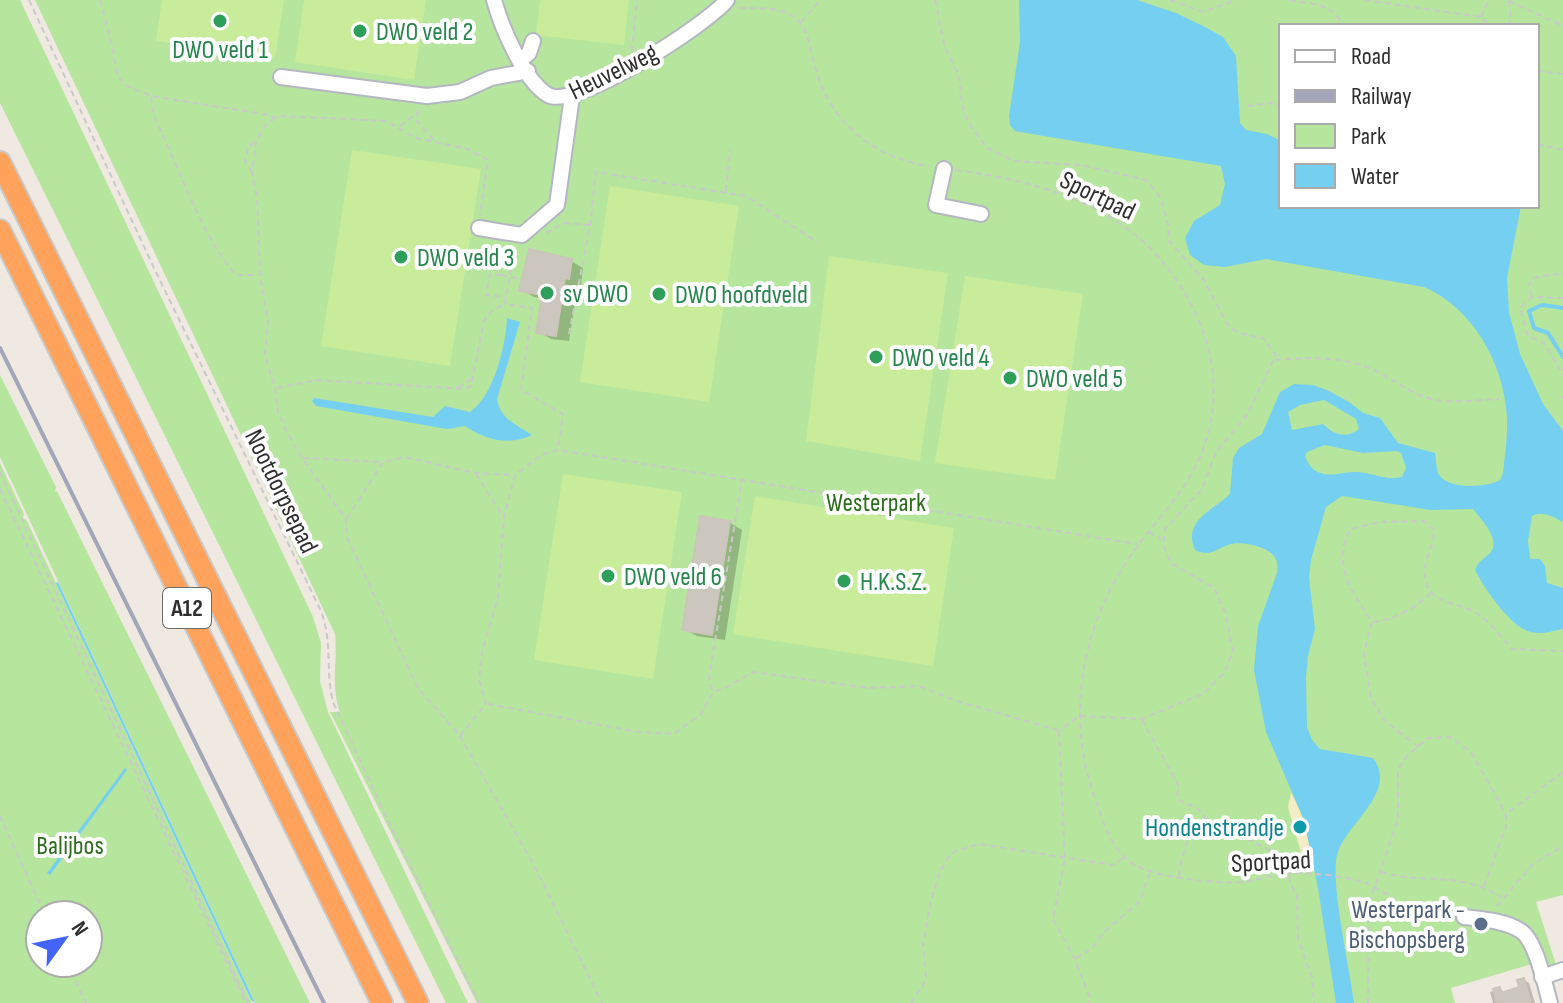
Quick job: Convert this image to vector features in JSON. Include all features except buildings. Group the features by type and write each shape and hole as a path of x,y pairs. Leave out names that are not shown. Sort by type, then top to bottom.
{"highway":[{"name":"A12","path":"0,162 418,1003"},
{"name":"A12","path":"0,230 382,1003"}],"street":[{"name":"Heuvelweg","path":"494,0 504,33 524,66 546,94 557,98 572,96 630,68 725,3"},
{"path":"281,77 427,96 460,92 524,66 533,41"},
{"path":"479,228 522,235 557,205 572,96"},
{"path":"944,169 936,205 981,214"},
{"path":"1464,917 1489,920 1523,931 1534,949 1550,1003"},
{"path":"1542,977 1563,970"}],"path":[{"name":"Nootdorpsepad","path":"29,0 154,268 321,611 328,631 328,682 333,702 389,823 479,1003"},
{"path":"100,0 117,74 125,85 151,96 275,118"},
{"path":"630,68 637,0"},
{"path":"725,3 776,9 801,23 820,0"},
{"path":"935,0 945,48 959,75 962,104 968,122 987,148 1014,161 1081,165 1146,180 1161,198 1169,241 1204,280 1227,324 1238,333 1263,338 1276,355 1247,415 1216,452 1202,489 1173,517 1162,539 1171,563 1214,588 1225,612 1233,652 1224,673 1203,694 1141,719 1079,716 1059,731"},
{"path":"1170,0 1203,12 1236,0"},
{"path":"1290,0 1328,7 1336,12 1343,24"},
{"path":"1365,0 1481,17 1488,24"},
{"path":"1481,17 1489,0"},
{"path":"1509,24 1510,0 1563,26"},
{"name":"Sportpad","path":"801,23 825,95 848,129 866,143 914,164 1047,189 1099,211 1136,233 1154,250 1181,284 1207,339 1215,387 1204,448 1194,474 1139,544 1103,604 1086,651 1079,716 1087,778 1107,831 1125,857 1150,871 1231,882 1289,873 1344,879 1374,887 1414,909 1464,917"},
{"path":"1539,71 1563,74"},
{"path":"151,96 152,114 223,260 236,275 260,275"},
{"path":"418,103 417,121 436,142"},
{"path":"1247,106 1272,103 1279,105"},
{"path":"398,128 418,112"},
{"path":"479,228 488,160 468,149 416,138 386,121 281,116 266,125 248,147 245,161 252,173 257,197 260,275 268,321 265,355 278,411 302,458 346,519 347,537 418,688 460,736 535,867 602,1003"},
{"path":"252,173 256,141"},
{"path":"1539,144 1563,150"},
{"path":"726,193 730,149"},
{"path":"569,334 590,226 596,172 746,196 817,242"},
{"path":"536,239 564,223 590,226"},
{"path":"505,304 516,234"},
{"path":"1532,297 1529,285 1532,278 1563,273"},
{"path":"506,297 486,295 490,274 521,279"},
{"path":"1563,298 1532,297 1520,308 1528,336 1544,343 1563,375"},
{"path":"275,388 317,380 459,389 471,386 484,321 493,310 505,304 532,308 521,390 563,414 558,450"},
{"path":"1274,360 1345,361 1379,372 1406,390 1437,400 1499,399"},
{"path":"457,388 473,378"},
{"path":"486,704 479,680 482,652 498,597 504,516 515,475 541,455 558,450 1139,544"},
{"path":"302,458 383,462 405,457 475,473 515,475"},
{"path":"346,519 383,462"},
{"path":"0,472 247,1003"},
{"path":"475,473 504,516"},
{"path":"713,692 709,677 742,480"},
{"path":"0,489 247,1003"},
{"path":"1418,747 1385,721 1371,698 1364,654 1372,622 1344,578 1342,565 1350,529 1381,522 1424,521 1434,530 1434,546 1427,557 1425,576 1431,594 1453,606 1477,613 1512,649 1563,651"},
{"path":"1149,532 1162,539"},
{"path":"1372,622 1405,613 1431,594"},
{"path":"486,704 639,732 674,734 701,714 713,692 753,672 868,688 919,686 957,701 1059,731"},
{"path":"460,736 486,704"},
{"path":"1141,719 1178,784 1177,799 1279,855 1287,864 1299,905 1298,938 1312,978 1314,1003"},
{"path":"1059,731 1065,859 1053,919 1075,959 1089,1003"},
{"path":"1368,1003 1369,904 1398,819 1398,770 1407,756 1428,738 1450,737 1471,752 1506,814 1506,827 1484,886"},
{"path":"1506,814 1563,772"},
{"path":"0,816 38,899"},
{"path":"1179,876 1184,845 1205,817"},
{"path":"911,1003 923,985 926,964 923,945 931,900 940,872 950,855 979,844 1113,865 1125,857"},
{"path":"1489,920 1502,898 1533,864 1563,846"},
{"path":"1075,959 1092,949 1104,932 1140,901 1150,871"},
{"path":"1380,872 1398,877 1440,877 1484,886 1502,898"},
{"path":"75,979 86,1003"}],"green space":[{"path":"0,0 20,0 313,617 321,643 320,681 328,712 468,1003 446,1003 0,103"},
{"name":"Westerpark","path":"35,0 1563,0 1563,895 1536,902 1557,968 1548,968 1536,938 1535,963 1451,988 1455,1003 477,1003 330,712 340,712 335,692 335,634"},
{"name":"DWO veld 1","path":"162,0 284,0 275,59 156,41"},
{"name":"DWO veld 2","path":"304,0 426,0 414,80 295,62"},
{"path":"540,0 629,0 624,45 536,35"},
{"name":"DWO veld 3","path":"352,150 481,169 450,366 321,346"},
{"name":"DWO hoofdveld","path":"610,186 739,206 709,402 580,382"},
{"name":"DWO veld 4","path":"829,256 948,273 920,461 806,441"},
{"name":"DWO veld 5","path":"965,276 1083,294 1055,480 935,463"},
{"path":"0,375 56,487 55,492 310,1003 255,1003 0,457"},
{"name":"Balijbos","path":"0,463 24,514 23,518 252,1003 0,1003"},
{"name":"DWO veld 6","path":"563,474 682,492 653,679 534,660"},
{"name":"H.K.S.Z.","path":"755,496 954,528 933,666 733,634"}],"sand":[{"name":"Hondenstrandje","path":"1291,792 1304,820 1315,872 1306,870 1288,807"}],"water":[{"path":"1019,0 1137,0 1176,13 1223,37 1236,56 1240,123 1246,130 1279,140 1279,208 1521,208 1507,278 1509,312 1520,354 1543,404 1563,431 1563,522 1544,514 1532,516 1528,541 1530,559 1540,559 1545,566 1547,583 1563,588 1563,629 1539,633 1523,629 1491,596 1475,570 1492,550 1493,538 1473,509 1431,510 1342,496 1326,507 1311,560 1309,578 1315,629 1306,677 1307,727 1320,749 1373,758 1379,771 1375,795 1337,855 1338,905 1354,1003 1336,1003 1304,820 1266,732 1254,670 1258,626 1277,573 1277,561 1270,552 1247,544 1235,543 1209,553 1195,550 1193,531 1202,517 1230,494 1233,458 1239,448 1262,434 1280,392 1294,384 1313,385 1329,391 1363,413 1380,418 1398,443 1435,453 1442,479 1457,485 1476,486 1500,480 1507,424 1500,377 1483,340 1471,323 1442,296 1424,287 1266,259 1225,267 1204,265 1190,255 1185,238 1194,221 1220,205 1225,184 1221,166 1015,131 1010,125 1020,42","holes":["1324,400 1356,419 1359,429 1349,434 1331,431 1323,424 1292,430 1288,412 1300,405","1325,445 1363,453 1401,453 1406,468 1402,477 1357,472 1323,474 1312,468 1305,457 1307,452"]},
{"path":"507,318 520,322 497,399 505,417 532,435 515,440 498,440 465,426 447,429 316,406 312,401 314,398 433,417 445,406 470,412 492,382 501,355"},
{"path":"58,582 255,1003 251,1000"},
{"path":"125,768 127,770 50,875 47,873"}],"waterway":[{"path":"1563,308 1542,305 1529,311 1534,328 1548,333 1563,357"}],"railway":[{"path":"0,348 324,1003"}],"place":[{"name":"DWO veld 1","path":"220,21"},
{"name":"DWO veld 2","path":"360,31"},
{"name":"DWO veld 3","path":"401,257"},
{"name":"sv DWO","path":"547,293"},
{"name":"DWO hoofdveld","path":"659,294"},
{"name":"DWO veld 4","path":"876,357"},
{"name":"DWO veld 5","path":"1010,378"},
{"name":"DWO veld 6","path":"608,576"},
{"name":"H.K.S.Z.","path":"844,581"},
{"name":"Hondenstrandje","path":"1300,827"},
{"name":"Westerpark - Bischopsberg","path":"1481,924"}]}
